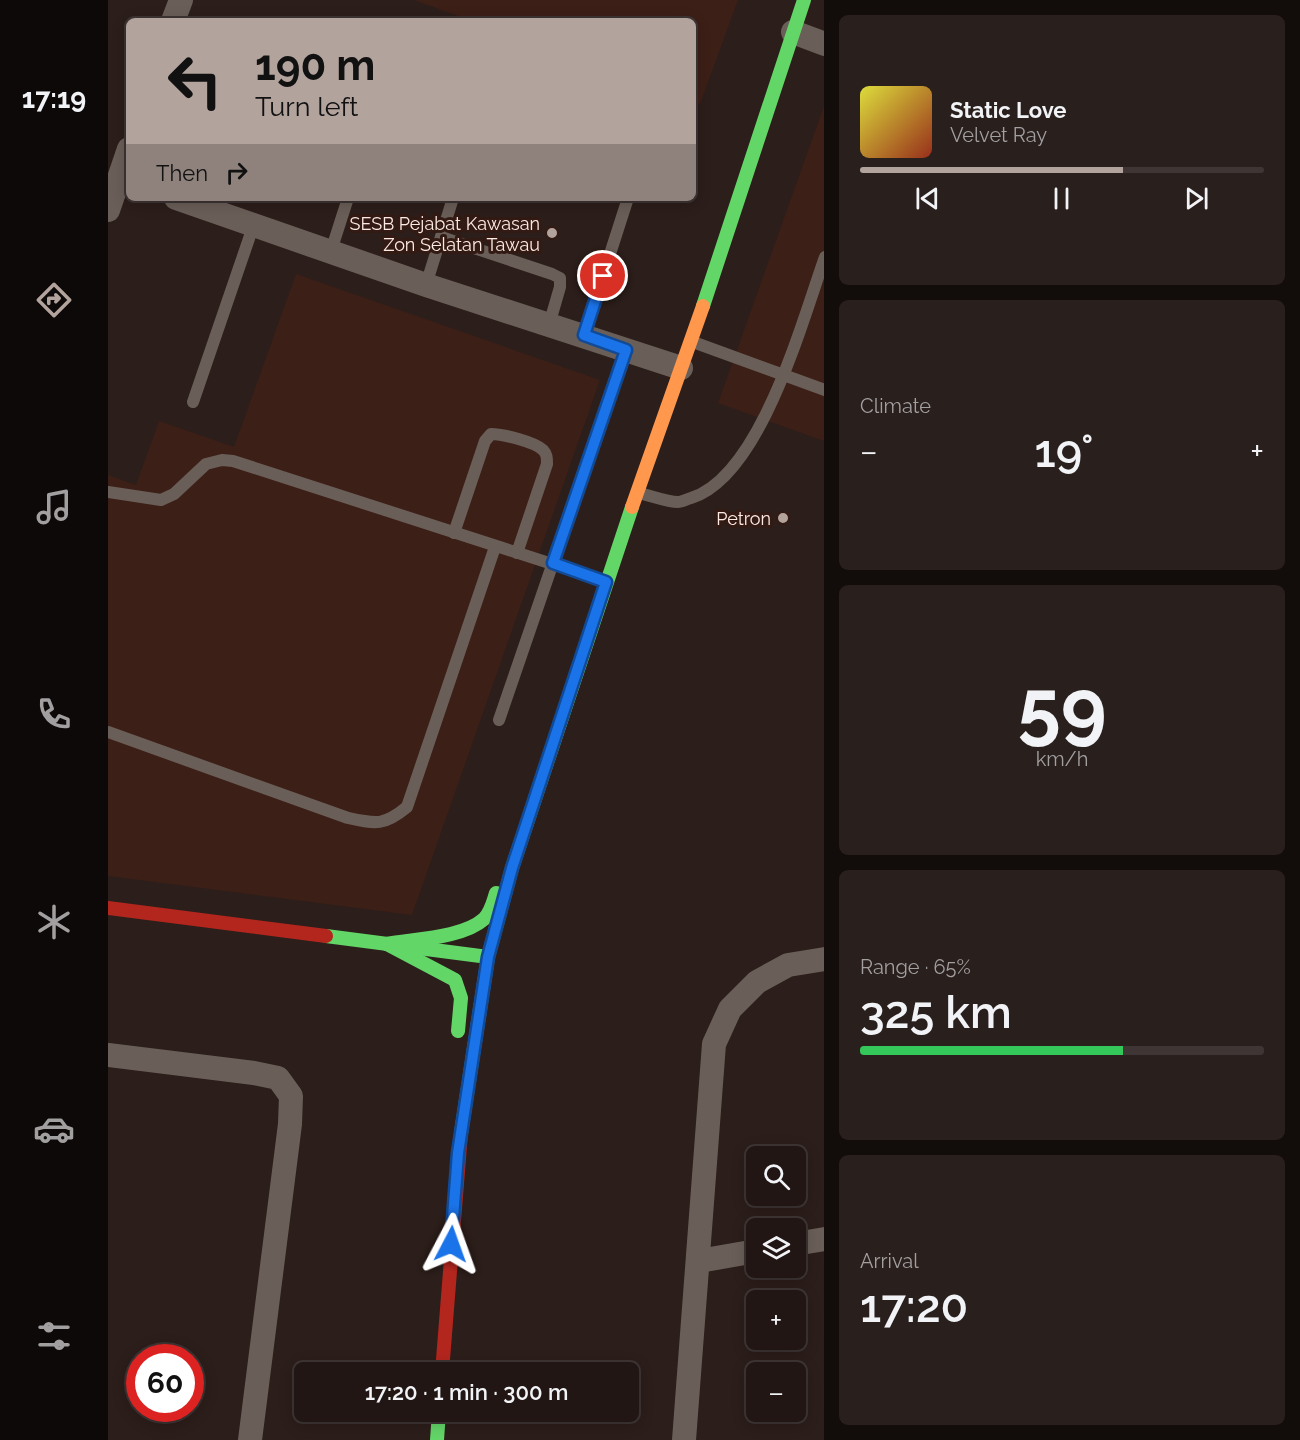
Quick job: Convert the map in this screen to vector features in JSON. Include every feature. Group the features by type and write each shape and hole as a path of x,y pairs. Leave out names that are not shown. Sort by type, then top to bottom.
{"main road":[{"path":"443,1362 458,1153 488,957 512,868 606,582 691,341 804,0"},
{"path":"387,944 459,932 475,926 485,919 501,880 512,868"},
{"path":"108,908 488,957"},
{"path":"387,944 446,974 455,980 461,989 462,999 456,1048"},
{"path":"446,1131 452,1148 458,1153"},
{"path":"437,1440 439,1422"}],"street":[{"path":"174,18 181,0"},
{"path":"793,32 824,44"},
{"path":"108,210 126,158"},
{"path":"185,201 426,285 681,368"},
{"path":"684,1440 714,1044 730,1009 757,982 788,965 824,958"},
{"path":"108,1055 278,1078 291,1096 290,1124 250,1440"},
{"path":"806,1242 824,1239"},
{"path":"699,1261 746,1253"}],"lane":[{"path":"331,251 347,201"},
{"path":"426,285 452,201"},
{"path":"584,335 627,201"},
{"path":"193,402 254,224"},
{"path":"441,237 560,278 560,287 549,325"},
{"path":"637,493 678,502 698,496 717,484 737,463 756,434 783,375 824,260"},
{"path":"691,341 824,390"},
{"path":"499,720 626,350"},
{"path":"454,533 485,441 492,434 502,435 541,448 547,456 547,464 517,553"},
{"path":"108,492 161,500 174,494 206,464 222,460 233,461 606,582"},
{"path":"108,732 348,818 370,823 392,819 407,807 495,546"}],"shaded area":[{"path":"414,0 738,0 700,104 696,102 696,18 464,18"},
{"path":"824,106 824,441 718,403"},
{"path":"296,274 600,380 412,915 108,876 108,475 136,485 159,421 234,447"}],"traffic: fast":[{"path":"703,306 804,0"},
{"path":"461,1133 488,957 512,868 632,507"},
{"path":"387,944 451,934 475,925 484,919 492,907 496,893"},
{"path":"326,936 488,957"},
{"path":"387,944 455,980 461,998 458,1031"},
{"path":"437,1440 438,1422"}],"traffic: slow":[{"path":"632,507 703,306"}],"traffic: jam":[{"path":"108,908 326,936"},
{"path":"443,1362 461,1133"}],"place":[{"name":"SESB Pejabat Kawasan Zon Selatan Tawau","path":"552,233"},
{"name":"Petron","path":"783,518"}],"route":[{"path":"451,1244 458,1153 488,957 512,868 606,582 553,563 626,350 584,335 603,276"}]}
